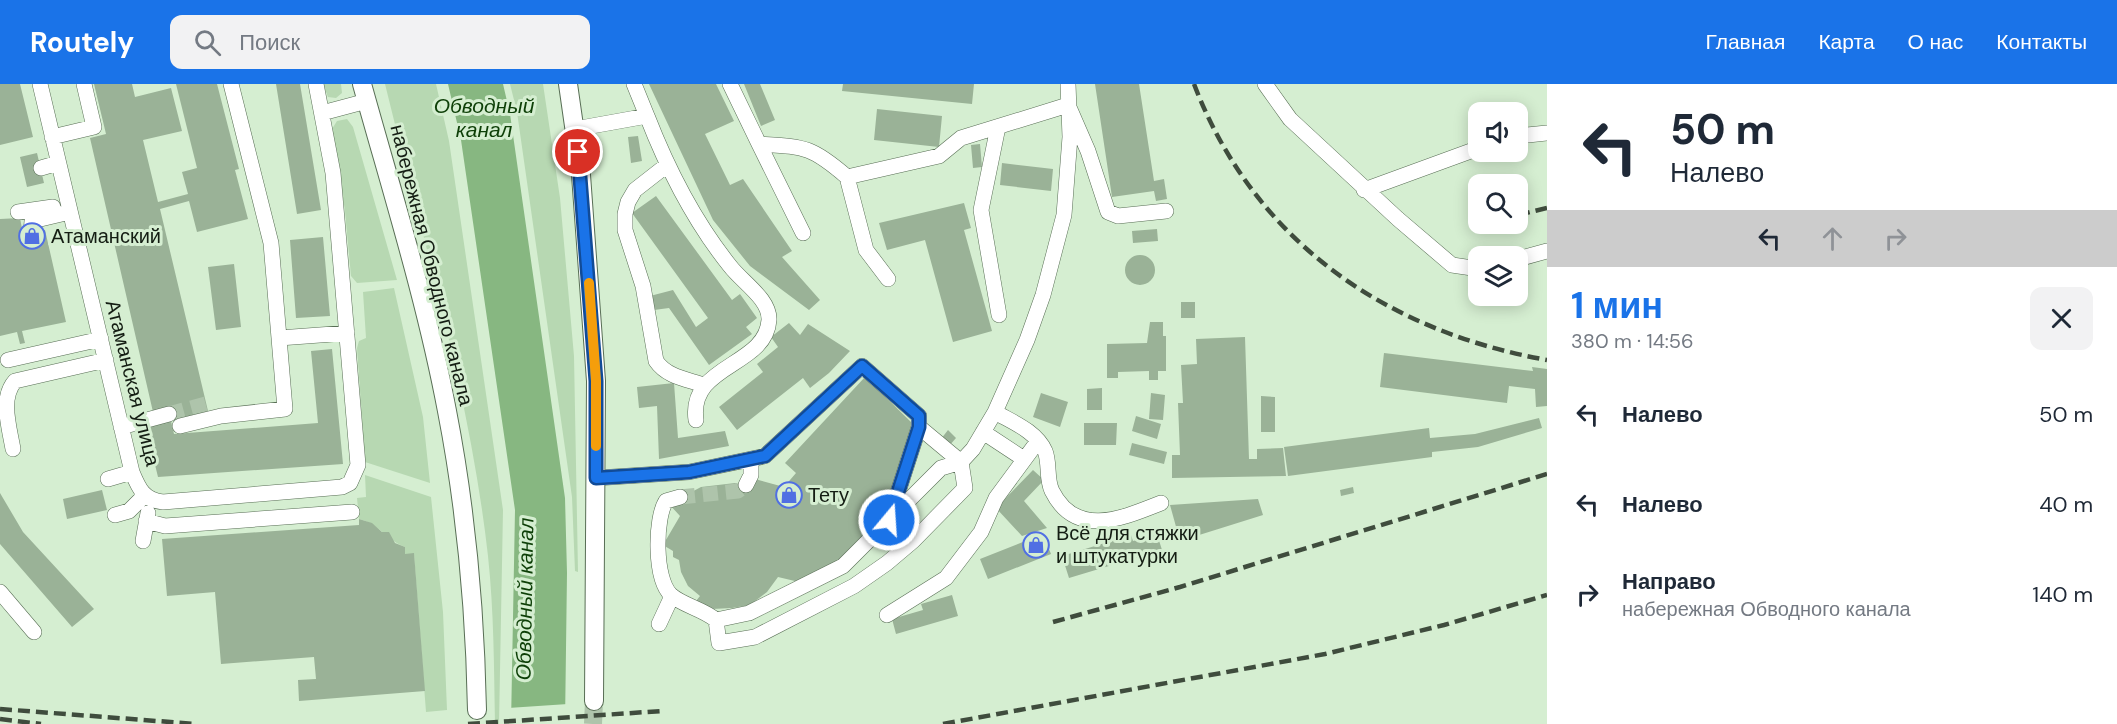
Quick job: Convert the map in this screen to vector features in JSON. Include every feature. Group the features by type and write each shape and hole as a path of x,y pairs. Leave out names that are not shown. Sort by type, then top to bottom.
{"main road":[{"path":"568,84 575,129 596,381 594,701"},
{"name":"набережная Обводного канала","path":"364,92 412,260 447,410 464,517 474,633 477,710"}],"street":[{"name":"Атаманская улица","path":"40,84 132,472 148,499"},
{"path":"52,137 94,127 84,84"},
{"path":"180,426 222,416 285,409 271,243 231,84"},
{"path":"115,515 129,511 148,499 163,502 342,487 350,483 358,465 347,333 333,173 316,84"},
{"path":"634,84 666,165 704,233 738,276 767,305 769,318 767,332 759,344 704,385 694,407 696,420"},
{"path":"730,84 803,233"},
{"path":"716,620 749,614 843,566 941,468 961,462 973,448 995,412 1027,340 1056,252 1064,214 1068,173 1068,84"},
{"path":"1264,84 1290,119 1364,189 1452,265 1468,267"},
{"path":"322,113 364,92"},
{"path":"848,177 939,156 961,138 1068,105"},
{"path":"1068,105 1088,151 1108,212 1118,216 1166,211"},
{"path":"575,129 647,116"},
{"path":"998,127 981,210 999,315"},
{"path":"1528,135 1547,133"},
{"path":"759,144 795,146 819,153 848,177 866,250 888,279"},
{"path":"1364,189 1468,152"},
{"path":"41,168 58,163"},
{"path":"666,165 635,190 628,202 625,231 643,286 656,361 662,370 704,385"},
{"path":"18,212 69,207"},
{"path":"31,233 32,221 69,207"},
{"path":"1528,256 1547,251"},
{"path":"279,338 347,333"},
{"path":"8,360 101,339"},
{"path":"13,449 3,395 8,387 15,381 106,360"},
{"path":"596,478 689,472 732,462 751,461 765,456 862,366 919,416 919,427 889,520"},
{"path":"995,412 1028,430 1038,441 1045,452 1051,489 1063,508 1081,520 1102,521 1125,517 1161,503"},
{"path":"121,427 169,414"},
{"path":"680,497 666,501 659,511 660,574 672,596 704,610 716,620 719,643 754,637 854,586 913,541 965,488 961,462 919,427"},
{"path":"983,432 1024,459"},
{"path":"887,615 946,578 981,532 996,498 1038,441"},
{"path":"746,485 751,475 751,461"},
{"path":"108,479 132,472"},
{"path":"143,541 148,499"},
{"path":"146,521 165,526 352,512"},
{"path":"0,592 34,632"},
{"path":"659,624 672,596"}],"shaded area":[{"path":"323,84 341,84 342,93 336,98 328,97"},
{"path":"385,84 436,84 449,141 503,510 499,724 495,724 493,619 488,556 470,437 444,318"},
{"path":"510,84 543,84 560,198 574,356 578,572 575,571 572,497 517,112"},
{"path":"347,119 353,127 397,280 357,283 351,276 345,211 332,129 337,121"},
{"path":"394,288 423,417 430,483 365,462 357,348 359,341 366,338 363,292"},
{"path":"365,475 431,497 443,612 447,710 426,712 414,554 405,554 405,547 372,524 359,519 357,498 366,497"}],"water":[{"name":"Обводный канал","path":"448,84 503,84 510,114 565,498 567,573 565,724 511,724 515,510 461,140"}],"pier":[{"path":"568,704 568,724 508,724 508,708"}],"building":[{"path":"0,84 20,84 33,137 0,145"},
{"path":"94,84 132,84 135,97 171,88 182,131 143,140 158,202 188,194 182,172 197,168 176,84 217,84 239,169 235,170 248,219 197,232 189,201 160,209 208,411 171,421 153,412 90,138 106,134"},
{"path":"276,84 300,84 321,210 297,214"},
{"path":"649,84 716,84 734,121 705,134 730,185 743,179 792,251 782,257 820,300 809,310 750,266 713,220"},
{"path":"744,84 760,84 775,120 761,126"},
{"path":"843,84 974,84 972,104 842,91"},
{"path":"1095,84 1139,84 1154,181 1164,179 1167,199 1156,201 1154,191 1112,197"},
{"path":"877,109 942,116 939,147 874,140"},
{"path":"638,136 642,161 631,163 628,137"},
{"path":"980,144 982,167 973,168 971,145"},
{"path":"37,153 44,183 27,187 20,157"},
{"path":"1002,163 1053,169 1051,191 1000,185"},
{"path":"656,196 732,300 740,294 757,318 746,327 752,334 709,365 669,308 654,310 650,296 673,290 696,327 708,318 632,213"},
{"path":"964,203 971,228 964,230 992,331 953,342 925,240 887,250 879,223"},
{"path":"20,218 23,234 45,230 66,322 22,331 25,343 20,344 17,332 0,336 0,219"},
{"path":"1157,229 1158,241 1133,243 1132,231"},
{"path":"323,237 330,316 296,318 290,240"},
{"path":"1140,255 1151,259 1155,270 1151,281 1140,285 1129,281 1125,270 1129,259"},
{"path":"234,264 241,327 216,330 208,267"},
{"path":"1181,302 1195,302 1195,318 1181,318"},
{"path":"1150,322 1163,322 1163,336 1166,336 1166,371 1158,371 1158,380 1149,380 1149,371 1118,372 1118,378 1107,378 1107,344 1147,343"},
{"path":"789,323 800,335 808,324 850,351 829,373 810,388 803,378 737,430 719,407 763,372 757,364 778,347 771,337"},
{"path":"1245,337 1249,459 1257,459 1257,449 1283,448 1286,476 1172,478 1172,455 1180,455 1178,403 1183,403 1181,365 1197,364 1196,339"},
{"path":"332,349 343,464 158,477 146,428 171,421 174,434 318,423 311,351"},
{"path":"1384,353 1533,371 1532,367 1547,369 1547,406 1536,407 1535,389 1509,386 1507,403 1380,387"},
{"path":"865,377 912,423 886,511 838,561 799,582 778,577 767,592 750,605 712,609 696,601 700,596 688,586 681,572 679,560 673,557 673,551 663,545 680,516 669,504 701,487 735,483 754,487 755,479 784,487 796,473 785,463"},
{"path":"674,383 678,438 725,431 729,446 659,459 657,406 639,408 637,387"},
{"path":"1102,388 1102,410 1087,410 1087,389"},
{"path":"1041,393 1068,402 1060,427 1033,417"},
{"path":"1151,393 1165,395 1163,420 1149,419"},
{"path":"1261,396 1275,397 1275,432 1261,432"},
{"path":"1136,416 1161,424 1157,439 1132,431"},
{"path":"1539,418 1542,428 1478,447 1432,452 1432,457 1288,476 1284,447 1429,428 1430,438 1475,434"},
{"path":"1084,423 1117,423 1116,445 1084,445"},
{"path":"948,430 956,438 949,446 941,439"},
{"path":"1132,443 1167,452 1164,464 1129,455"},
{"path":"1033,470 1044,480 1024,501 1047,528 1022,536 996,508"},
{"path":"1353,487 1354,493 1341,496 1340,490"},
{"path":"102,490 107,510 67,519 63,499"},
{"path":"0,493 23,532 94,609 72,627 0,544"},
{"path":"1258,499 1263,515 1180,541 1170,505"},
{"path":"359,519 372,523 382,532 389,532 395,543 405,547 405,554 414,553 425,691 299,701 298,680 316,679 314,657 221,664 215,592 167,596 162,539 359,525"},
{"path":"1043,534 1051,554 988,579 980,559"},
{"path":"1157,534 1162,550 1069,578 1062,556 1131,535 1133,541"},
{"path":"952,595 958,616 896,634 892,619 923,610 921,604"}],"tunnel":[{"path":"169,414 206,404"},
{"path":"680,497 738,491 746,485"},
{"path":"593,724 594,701"}],"railway":[{"path":"1194,84 1220,140 1252,189 1289,233 1332,270 1380,301 1432,327 1488,346 1547,360"},
{"path":"1528,213 1547,208"},
{"path":"1053,622 1180,587 1547,474"},
{"path":"943,724 1325,654 1444,625 1547,595"},
{"path":"0,709 196,724"},
{"path":"468,724 662,711"},
{"path":"0,719 41,724"}],"slow traffic":[{"path":"589,283 596,381 596,446"}],"place":[{"name":"Атаманский","path":"32,236"},
{"name":"Тету","path":"789,495"},
{"name":"Всё для стяжки и штукатурки","path":"1036,545"}],"route":[{"path":"578,152 596,381 596,478 629,478 689,472 732,462 751,461 765,456 862,366 919,416 919,427 889,520"}]}
